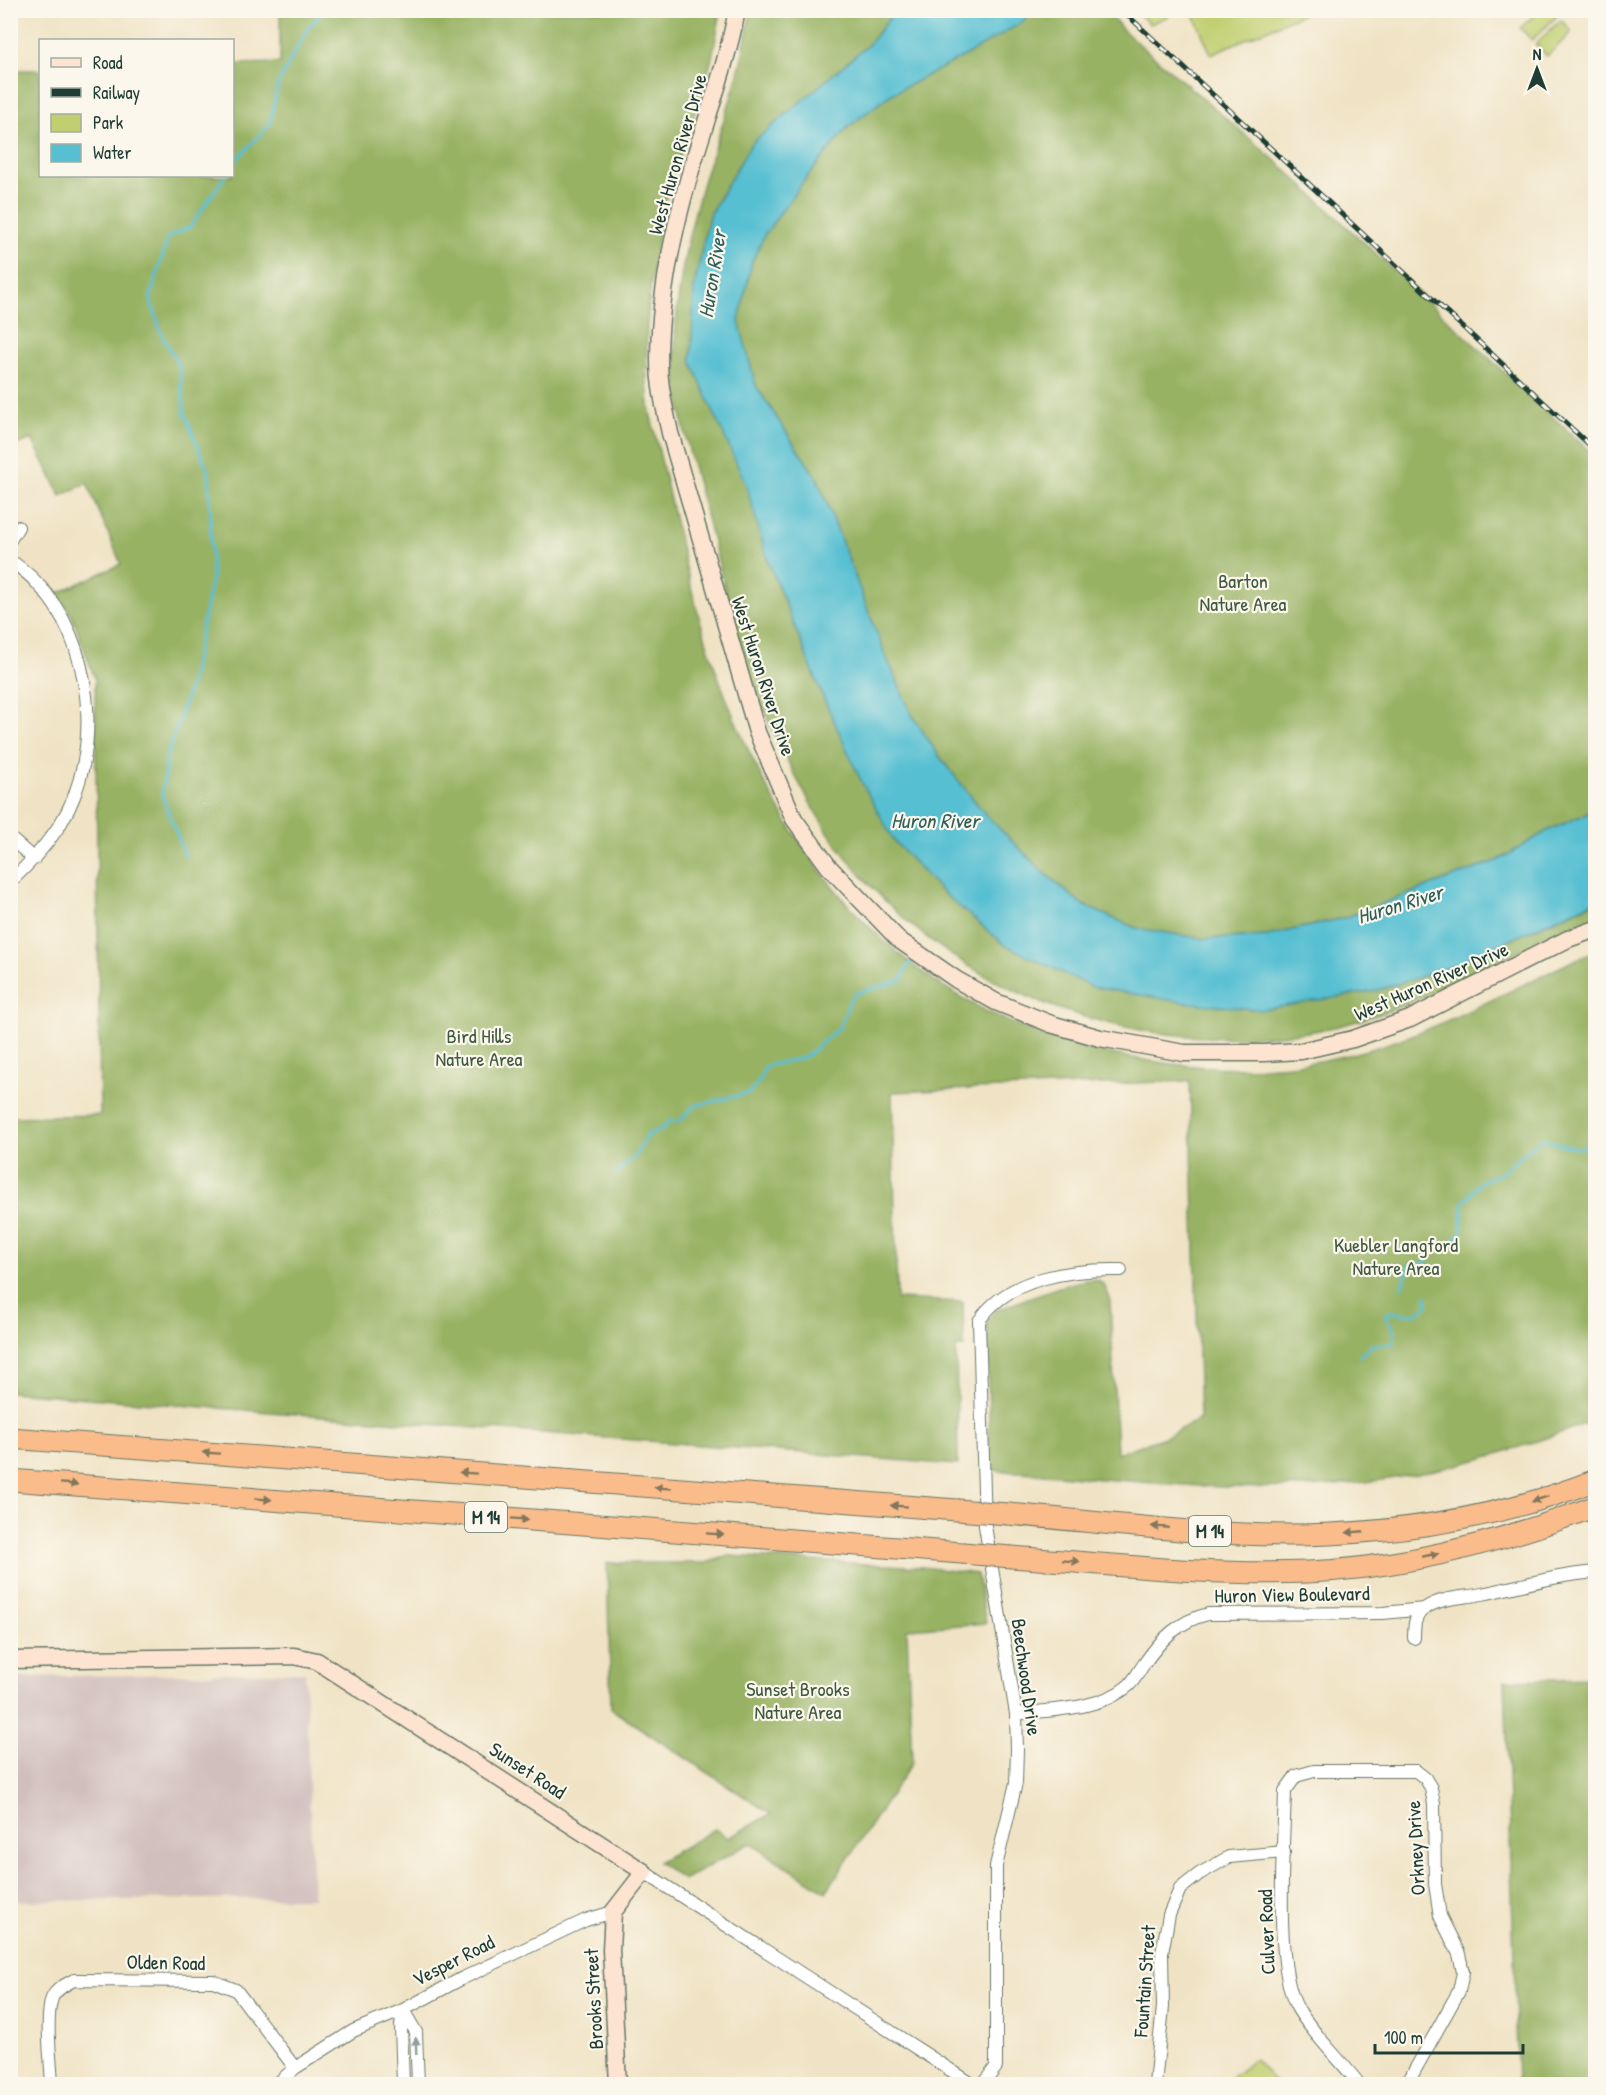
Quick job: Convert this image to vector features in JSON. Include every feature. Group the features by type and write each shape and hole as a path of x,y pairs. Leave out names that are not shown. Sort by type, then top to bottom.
{"highway":[{"name":"M 14","path":"10,1438 1230,1532 1329,1534 1413,1527 1480,1517 1596,1480"},
{"name":"M 14","path":"10,1480 1195,1571 1309,1572 1395,1562 1473,1546 1548,1525 1596,1506"}],"street":[{"name":"West Huron River Drive","path":"737,10 712,110 675,230 660,327 661,390 670,434 757,732 794,819 829,867 899,940 957,980 996,1002 1051,1024 1100,1038 1184,1053 1292,1052 1353,1040 1410,1019 1568,939 1596,929"},
{"path":"10,540 18,527"},
{"path":"10,560 36,581 58,612 74,646 86,686 88,722 85,761 74,795 61,823 34,859 10,882"},
{"path":"10,838 34,859"},
{"name":"Beechwood Drive","path":"983,2085 996,2067 996,1866 1016,1783 1016,1714 985,1526 979,1321 988,1307 1010,1291 1060,1274 1121,1270"},
{"name":"Huron View Boulevard","path":"1016,1714 1080,1705 1114,1696 1130,1685 1166,1637 1193,1618 1208,1614 1383,1613 1424,1609 1443,1600 1482,1594 1562,1574 1596,1572"},
{"path":"1414,1638 1414,1625 1424,1609"},
{"name":"Sunset Road","path":"10,1660 294,1656 317,1661 972,2085"},
{"name":"Culver Road","path":"1314,1770 1296,1776 1285,1791 1286,1978 1298,2009 1359,2085"},
{"name":"Orkney Drive","path":"1314,1770 1416,1771 1425,1778 1431,1788 1434,1804 1435,1884 1440,1917 1459,1954 1463,1972 1459,1991 1407,2085"},
{"name":"Fountain Street","path":"1155,2085 1163,2007 1162,1953 1169,1914 1180,1889 1199,1874 1229,1857 1284,1852"},
{"path":"612,1912 644,1872"},
{"name":"Vesper Road","path":"277,2085 296,2068 353,2031 403,2010 526,1947 586,1920 612,1912"},
{"name":"Brooks Street","path":"612,1912 611,1950 618,2085"},
{"name":"Olden Road","path":"52,2085 50,2011 53,1997 62,1986 74,1980 213,1981 236,1990 296,2068"},
{"path":"402,2085 403,2010"},
{"path":"403,2010 416,2032 418,2085"}],"shaded area":[{"path":"305,1672 313,1898 11,1901 11,1677"}],"green space":[{"path":"1205,10 1304,10 1305,13 1211,54 1194,15"},
{"name":"Bird Hills Nature Area","path":"280,11 721,11 708,73 675,171 659,230 648,308 647,387 650,413 683,556 713,661 752,758 784,817 821,871 862,920 910,963 963,999 1023,1028 1090,1049 1155,1062 1221,1068 1254,1068 1319,1061 1352,1054 1415,1034 1595,951 1595,1420 1537,1441 1450,1467 1389,1479 1312,1487 1220,1487 990,1470 987,1321 996,1310 1078,1282 1100,1281 1106,1288 1110,1299 1117,1453 1165,1437 1200,1419 1190,1081 892,1092 897,1299 963,1302 964,1347 956,1347 958,1465 11,1392 11,1117 100,1115 95,679 72,616 58,593 121,564 87,483 61,496 32,439 11,447 10,70 39,70 39,177 234,177 234,64 280,63"},
{"path":"751,11 895,11 869,44 751,144 709,215 694,288 768,561 824,699 894,841 941,891 1005,945 1375,991 1445,969 1595,902 1595,916 1451,985 1377,1015 1339,1026 1300,1033 1227,1038 1154,1032 1084,1017 1017,992 955,957 898,913 849,861 808,799 791,767 746,666 689,449 676,372 676,327 686,250 704,178 735,86"},
{"name":"Barton Nature Area","path":"1032,11 1107,11 1124,31 1277,162 1595,456 1595,810 1547,831 1499,860 1344,918 1267,936 1205,939 1136,928 1083,905 1043,872 985,814 939,756 911,713 884,652 818,480 756,386 739,321 752,261 765,234 802,183 848,127 890,95 1021,23"},
{"path":"1136,11 1179,11 1150,24"},
{"path":"1539,11 1552,11 1557,16 1532,40 1520,28"},
{"path":"1561,20 1572,32 1547,56 1535,44"},
{"name":"Sunset Brooks Nature Area","path":"729,1556 922,1567 977,1574 986,1623 907,1629 912,1763 826,1892 750,1843 684,1880 658,1862 715,1829 728,1838 771,1814 611,1709 607,1563 705,1563"},
{"path":"1595,1678 1595,2084 1518,2084 1505,1680"},
{"path":"1255,2059 1274,2081 1270,2084 1224,2084"}],"water":[{"name":"Huron River","path":"895,11 1032,11 1021,23 890,95 848,127 802,183 765,234 752,261 739,321 756,386 818,480 884,652 911,713 939,756 985,814 1043,872 1083,905 1136,928 1205,939 1267,936 1344,918 1499,860 1547,831 1595,810 1595,901 1445,969 1375,991 1261,1010 1181,1002 1092,987 1005,945 941,891 894,841 862,783 824,699 768,561 746,485 691,361 694,288 709,216 751,144 869,44"}],"waterway":[{"path":"234,163 270,124 278,84 306,31 323,10"},
{"path":"185,856 162,795 167,756 190,686 212,577 209,474 185,414 179,365 162,336 150,298 168,237 190,227 224,177"},
{"path":"615,1175 637,1153 647,1135 662,1129 669,1121 680,1121 694,1106 749,1093 758,1083 766,1066 805,1057 840,1027 851,998 857,993 902,980 906,969 913,961"},
{"path":"1402,1286 1410,1265 1425,1263 1436,1246 1451,1244 1461,1233 1463,1203 1481,1181 1500,1174 1541,1139 1581,1149 1596,1133"},
{"path":"1359,1357 1372,1345 1394,1343 1394,1330 1385,1316 1390,1312 1416,1313 1428,1304 1426,1296"}],"railway":[{"path":"1122,10 1596,451"}],"park label":[{"name":"Kuebler Langford Nature Area","path":"1396,1256"}]}
